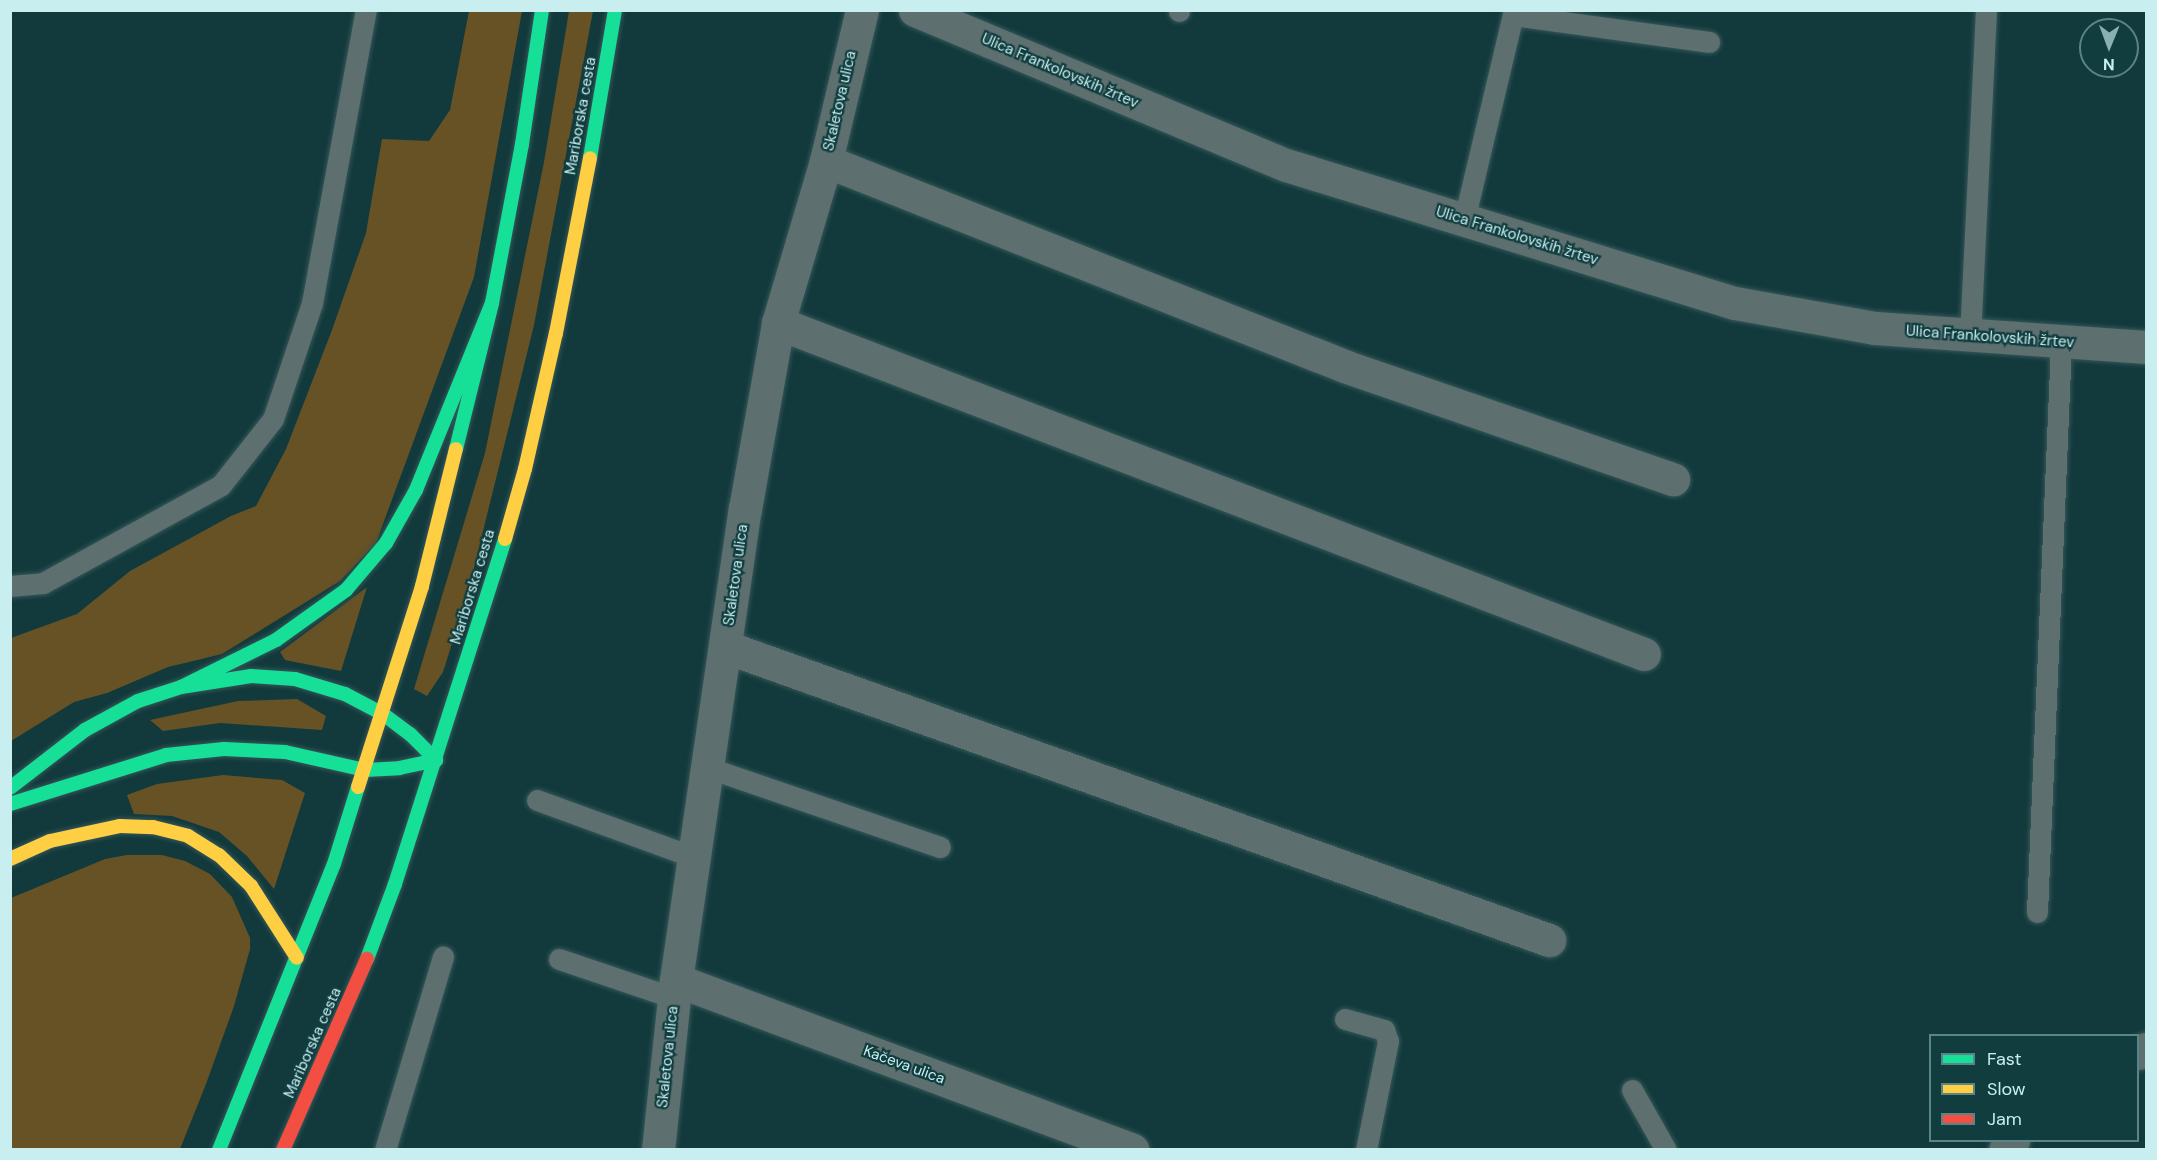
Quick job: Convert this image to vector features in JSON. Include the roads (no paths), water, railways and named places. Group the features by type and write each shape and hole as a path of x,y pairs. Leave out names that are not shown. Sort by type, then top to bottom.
{"main road":[{"path":"219,1149 334,864 422,586 492,303 522,144 542,10"},
{"name":"Mariborska cesta","path":"283,1149 355,990 395,884 484,608 525,469 556,333 590,165 615,10"},
{"path":"10,788 85,730 138,701 181,687 285,634 346,590 386,543 416,490 492,303"},
{"path":"181,687 251,676 295,679 345,694 383,714 410,734 436,760"},
{"path":"10,804 166,755 224,749 285,752 365,770 399,768 436,760"},
{"path":"10,859 50,842 120,826 153,827 188,836 219,855 251,886 297,958"}],"street":[{"name":"Skaletova ulica","path":"658,1149 675,989 696,858 745,509 778,323 826,161 862,10"},
{"name":"Ulica Frankolovskih žrtev","path":"915,10 1286,165 1735,303 1837,323 1970,337 2146,347"},
{"path":"826,161 1347,367 1673,478"},
{"path":"778,323 1644,654"},
{"path":"726,647 1549,940"},
{"name":"Kačeva ulica","path":"675,989 1132,1149"}],"lane":[{"path":"10,586 43,583 221,485 273,418 312,303 366,10"},
{"path":"1970,337 1986,10"},
{"path":"1464,220 1513,13 1710,42"},
{"path":"2037,912 2061,343"},
{"path":"709,768 940,847"},
{"path":"537,800 696,858"},
{"path":"385,1149 443,957"},
{"path":"559,959 675,989"},
{"path":"1345,1019 1384,1030 1388,1041 1366,1149"},
{"path":"1632,1090 1666,1149"}]}
